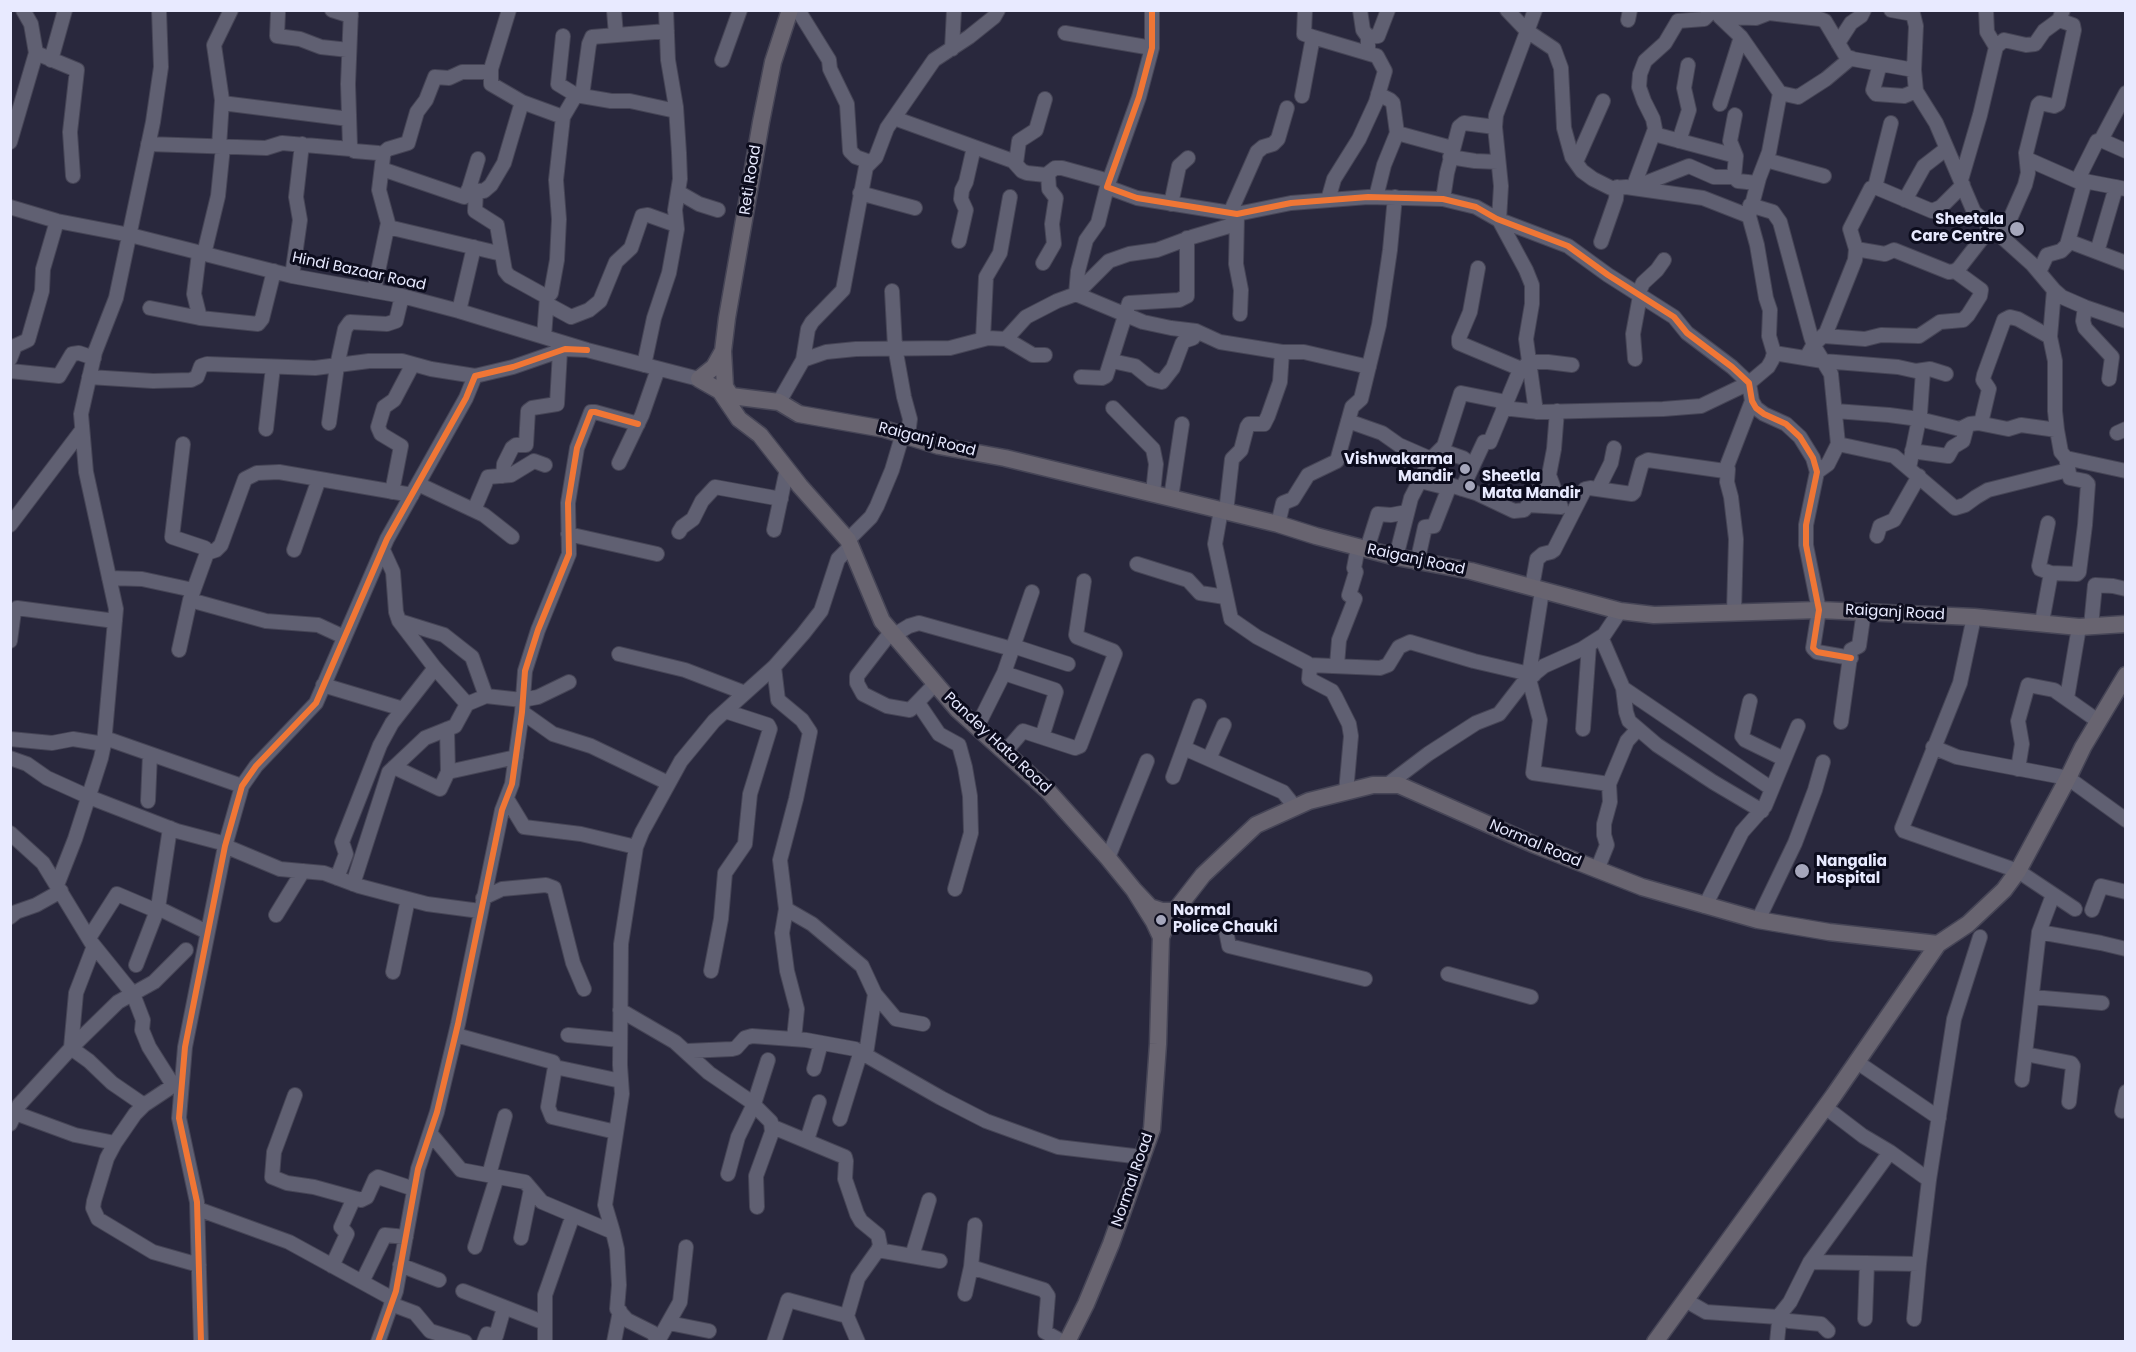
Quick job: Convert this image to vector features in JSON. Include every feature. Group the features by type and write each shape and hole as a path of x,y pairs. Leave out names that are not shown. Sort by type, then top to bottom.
{"main road":[{"name":"Reti Road","path":"723,389 723,351 727,318 761,122 773,62 790,10"},
{"path":"699,379 714,367 723,351"},
{"name":"Raiganj Road","path":"699,379 723,389 731,396 779,402 798,414 906,434 939,446 1005,458 1153,493 1278,524 1396,557 1471,572 1620,611 1654,615 1819,610 1864,611 1974,617 2085,627 2126,624"},
{"name":"Pandey Hata Road","path":"723,389 739,419 760,435 850,543 882,621 958,710 1048,791 1134,890"},
{"path":"1655,1341 1825,1107 1938,944 1968,924 2004,890 2018,871 2098,721 2126,675"},
{"name":"Normal Road","path":"1067,1341 1086,1304 1111,1244 1152,1129 1158,1044 1161,937 1175,911 1203,875 1256,825 1295,807 1309,801 1373,785 1399,785 1598,870 1641,887 1705,906 1758,920 1829,932 1938,944"},
{"path":"1134,890 1150,907 1162,911 1175,911"},
{"path":"1134,890 1161,937"}],"street":[{"path":"10,142 36,53 31,24 23,10"},
{"path":"51,60 65,10"},
{"path":"10,917 16,912 32,907 59,888 89,797 104,741 116,609 86,472 81,414 93,358 116,298 148,144 161,67 159,10"},
{"path":"200,318 194,294 218,196 221,147 222,103 214,45 231,10"},
{"path":"332,10 351,13 349,50 351,149"},
{"path":"509,10 491,72 491,84 522,102 562,117"},
{"path":"614,10 616,35"},
{"path":"620,463 638,424 651,367 654,318 669,273 676,225 675,210 680,179 676,111 668,60 666,10"},
{"path":"722,60 740,10"},
{"path":"798,10 829,60 830,69 847,104 850,151 856,157 870,162"},
{"path":"952,49 954,10"},
{"path":"779,402 802,360 808,329 812,322 843,290 866,167 876,157 887,128 934,60 969,37 994,17 998,10"},
{"path":"1076,294 1078,271 1086,240 1098,224 1108,184 1139,97 1152,48 1152,10"},
{"path":"1305,10 1304,34 1377,56 1386,71 1359,139 1334,179 1328,200"},
{"path":"1360,10 1363,30 1368,37 1368,53"},
{"path":"1368,37 1378,36 1388,10"},
{"path":"1507,10 1527,31 1554,49 1561,68 1564,128 1572,157 1582,171 1611,188 1633,188 1703,198 1750,210 1773,212 1780,222 1819,340 1823,361 1831,374 1838,444 1828,464 1817,472"},
{"path":"1535,10 1496,115 1495,127 1501,186 1499,220 1532,285 1525,366 1536,412"},
{"path":"1838,43 1851,22 1861,16 1864,10"},
{"path":"1891,10 1913,12 1916,26 1914,70 1916,91 1936,123 1974,212 2039,272 2062,297 2126,321"},
{"path":"1986,10 1987,32 1996,46"},
{"path":"278,13 277,36 297,38 321,47 349,50"},
{"path":"1396,557 1411,498 1435,455 1444,446 1461,393 1536,412 1701,406 1749,383 1768,367 1774,353 1769,336 1770,310 1750,210 1774,132 1780,93 1741,37 1716,13"},
{"path":"1633,188 1654,134 1655,124 1639,87 1640,74 1645,62 1665,43 1677,16 1704,19 1716,13 1756,18 1768,13 1820,19 1825,21 1844,55 1914,70"},
{"path":"1875,187 1932,211 1941,207 1962,182 1996,46 2004,40 2026,45 2035,44 2044,31 2061,15 2073,25 2074,30 2058,104 2054,106 2040,103 2038,105 2026,153 2025,185 2002,237"},
{"path":"544,337 547,300 551,293 557,260 559,219 556,180 562,117 579,96 590,39 667,31"},
{"path":"1065,33 1152,48"},
{"path":"563,36 558,84 579,96 611,101 630,101 676,111"},
{"path":"1302,96 1312,37"},
{"path":"1720,104 1741,37"},
{"path":"36,53 77,70 70,132 73,176"},
{"path":"1780,93 1798,97 1826,79 1851,58"},
{"path":"1880,64 1874,90 1876,94 1904,96 1916,91"},
{"path":"1679,141 1689,110 1683,88 1688,65"},
{"path":"374,291 388,227 380,190 381,162 388,149 408,143 417,112 426,100 435,77 449,78 462,72 491,72"},
{"path":"2039,272 2047,255 2061,251 2068,241 2082,180 2096,142 2101,140 2126,93"},
{"path":"1376,197 1384,165 1397,133 1393,103 1378,94"},
{"path":"1016,164 1019,141 1036,130 1045,99"},
{"path":"1576,162 1603,101"},
{"path":"148,144 266,148 282,142 351,149 461,196 472,190 487,189 504,163 522,102"},
{"path":"222,103 349,119"},
{"path":"1240,314 1241,290 1236,264 1234,217 1257,152 1278,139 1287,108"},
{"path":"1734,177 1736,156 1730,141 1735,115"},
{"path":"894,117 1016,164 1027,173 1048,174 1055,168 1062,168 1108,184 1137,198 1234,217"},
{"path":"1443,199 1451,153 1461,123 1495,127"},
{"path":"1806,358 1819,340 1855,260 1856,249 1850,229 1871,188 1875,187 1891,123"},
{"path":"1397,133 1475,161 1498,162"},
{"path":"1654,134 1736,156"},
{"path":"2101,140 2126,151"},
{"path":"292,276 300,220 296,197 302,144"},
{"path":"959,241 966,210 961,199 962,190 974,147"},
{"path":"1905,200 1924,166 1946,149"},
{"path":"1171,204 1179,166 1188,158"},
{"path":"478,159 472,190 475,211 497,225 507,274 571,317 589,310 600,301 616,262 631,248 642,216 648,215 676,225"},
{"path":"2027,159 2075,181 2082,180 2121,188 2097,252"},
{"path":"1766,160 1824,176"},
{"path":"1633,188 1689,166 1714,177 1734,177 1738,181 1757,183"},
{"path":"1043,263 1053,244 1052,224 1056,198 1049,189 1048,174"},
{"path":"1601,242 1616,200 1617,188"},
{"path":"678,192 699,204 718,210"},
{"path":"860,193 915,208"},
{"path":"983,339 986,276 1000,253 1010,197"},
{"path":"1278,524 1283,503 1293,499 1308,475 1337,460 1352,407 1361,399 1379,326 1395,197"},
{"path":"1006,339 1026,317 1076,294 1109,261 1129,254 1157,250 1234,217 1290,203 1328,200 1395,197 1462,202 1499,220 1568,246 1674,317 1687,333 1749,383 1752,401 1728,469 1727,482 1736,539 1734,612"},
{"name":"Hindi Bazaar Road","path":"10,207 57,222 130,235 292,276 402,296 587,350 699,379"},
{"path":"10,359 15,346 28,340 42,291 43,269 57,222"},
{"path":"388,227 502,254"},
{"path":"1856,249 1885,254 1894,250 1949,272 1959,268 1991,227"},
{"path":"1081,377 1102,378 1108,372 1127,305 1132,302 1179,300 1187,296 1188,238"},
{"path":"2068,241 2126,263"},
{"path":"459,311 474,247"},
{"path":"1635,359 1633,334 1639,295 1643,283 1664,260"},
{"path":"1478,268 1470,312 1459,343 1477,352 1525,366 1548,362 1572,365"},
{"path":"150,308 200,318 258,324 262,319 274,271"},
{"path":"1819,340 1864,339 1881,335 1919,336 1940,322 1963,320 1980,296 1981,290 1955,271"},
{"path":"2048,523 2039,566 2043,571 2074,575 2079,572 2088,484 2085,481 2070,478 2061,452 2057,430 2055,361 2050,337 2054,290"},
{"path":"686,1247 680,1302 658,1341 653,1333 627,1320 617,1309 619,1285 617,1250 604,1205 622,1094 621,944 636,847 681,761 714,721 774,667 821,611 838,559 877,506 910,419 895,348 892,291"},
{"path":"1076,294 1143,322 1196,331 1220,342 1282,352 1304,352 1369,367"},
{"path":"329,423 337,366 347,324 350,322 392,324 396,321 402,296"},
{"path":"2085,307 2083,321 2085,328 2112,357 2109,379"},
{"path":"1981,423 1989,389 1983,380 1984,375 2004,320 2007,317 2018,319 2050,337"},
{"path":"1112,361 1135,366 1151,379 1162,382 1173,368 1184,341 1193,338 1196,331"},
{"path":"802,360 826,352 856,349 950,348 983,339 1006,339 1033,355 1045,355"},
{"path":"89,377 153,381 191,380 197,377 201,366 207,364 273,367 337,366 369,361 402,361 430,369 475,376 513,367 560,351 587,350"},
{"path":"503,476 504,464 512,448 516,445 526,445 528,411 532,408 555,405 558,401 560,351"},
{"path":"1282,352 1280,382 1268,416 1264,424 1249,424 1241,450 1232,459 1224,511 1215,544 1231,619 1257,637 1309,665 1384,667 1399,647 1410,642 1531,676"},
{"path":"10,371 59,376 72,354 79,353 93,358"},
{"path":"1774,353 1823,361 1923,371 1930,369 1946,374"},
{"path":"392,492 401,446 381,434 378,427 384,406 394,400 412,364"},
{"path":"1337,665 1338,644 1355,599 1348,595 1356,572 1354,568 1378,514 1406,517 1425,527 1434,526 1484,442 1490,442 1504,405 1525,366"},
{"path":"266,429 273,367"},
{"path":"1877,537 1880,526 1894,520 1914,472 1912,451 1919,419 1923,371"},
{"path":"201,1341 198,1209 179,1118 177,1082 225,845 242,786 256,766 316,703 383,550 466,398 475,376"},
{"path":"1752,401 1764,414 1794,429 1816,464 1817,472 1806,525 1806,545 1819,610 1814,651 1851,658"},
{"path":"1113,408 1153,449 1156,464 1153,493"},
{"path":"1420,482 1456,487 1514,511 1524,510 1549,475 1557,411"},
{"path":"1835,411 1919,419 1960,429 1972,423 1981,423 2008,429 2021,425 2057,430"},
{"path":"378,1341 392,1302 418,1169 437,1112 456,1035 502,810 512,784 525,671 538,630 569,554 568,503 575,456 589,416 595,412 638,424"},
{"path":"1347,422 1382,433 1399,445 1435,455 1463,458 1472,465"},
{"path":"1171,498 1182,424"},
{"path":"1912,451 1948,456 1953,447 1963,441 1967,426"},
{"path":"11,524 82,430"},
{"path":"179,650 191,595 207,553 205,548 172,537 183,444"},
{"path":"1838,444 1894,456 1951,506 1960,508 1988,490 2067,464 2126,471"},
{"path":"1598,489 1611,463 1614,448"},
{"path":"1609,784 1533,773 1540,720 1531,676 1537,559 1554,550 1567,509 1584,489 1632,494 1642,463 1648,460 1721,471 1728,469"},
{"path":"474,510 486,479 490,476 515,474 534,461 545,465"},
{"path":"774,530 787,469"},
{"path":"207,553 216,550 221,545 245,479 266,471 392,492 415,490 474,510 488,517 512,537"},
{"path":"1549,475 1567,509"},
{"path":"294,550 319,479"},
{"path":"680,531 693,519 702,501 715,487 781,499"},
{"path":"1528,505 1567,509"},
{"path":"1417,562 1425,527"},
{"path":"568,534 657,554"},
{"path":"383,550 393,572 396,612 399,621 435,668 467,704"},
{"path":"1137,564 1188,580 1200,593 1225,597"},
{"path":"2042,622 2052,573"},
{"path":"109,578 142,579 266,621 318,625 344,637"},
{"path":"1005,752 1023,731 1075,748 1080,746 1114,656 1113,651 1077,638 1084,581"},
{"path":"2067,699 2094,585 2126,589"},
{"path":"977,727 1004,673 1032,592"},
{"path":"10,640 13,609 115,621"},
{"path":"1387,785 1428,754 1476,723 1499,714 1531,676 1544,666 1601,637 1620,611"},
{"path":"1841,722 1851,648 1859,646 1864,611"},
{"path":"1974,617 1960,683 1903,824 1904,831 2018,871 2075,909"},
{"path":"399,621 444,636 472,657 486,696"},
{"path":"935,684 910,710 887,706 866,697 856,683 857,676 893,634 919,623 1068,664"},
{"path":"1601,637 1623,688 1629,721 1657,745 1762,811"},
{"path":"1583,729 1589,645"},
{"path":"619,654 698,674 745,693"},
{"path":"1309,665 1309,679 1332,691 1348,724 1351,736 1347,792"},
{"path":"774,667 778,700 802,720 810,732 780,860 786,909 782,933 787,970 797,1009 794,1039"},
{"path":"338,878 346,854 342,842 380,745 392,723 435,668"},
{"path":"1004,673 1056,692 1042,737"},
{"path":"522,706 569,682"},
{"path":"2018,769 2022,744 2018,721 2026,687 2031,684 2054,690 2098,721"},
{"path":"323,685 403,709"},
{"path":"1623,688 1772,789"},
{"path":"353,884 389,772 425,738 455,726 467,704 486,696 522,706 553,734 598,749 668,783"},
{"path":"1750,701 1742,736 1745,740 1784,759"},
{"path":"918,703 939,734 959,745 965,767 970,796 971,833 955,889"},
{"path":"1173,777 1199,706"},
{"path":"711,971 725,873 745,844 750,794 770,729 768,725 725,711"},
{"path":"1209,759 1224,724"},
{"path":"1705,906 1742,832 1762,811 1798,726"},
{"path":"394,767 440,789 448,772 447,729"},
{"path":"1598,870 1607,845 1604,824 1610,802 1609,784 1627,741 1638,729"},
{"path":"10,739 52,743 72,739 104,741 150,754 242,786"},
{"path":"1933,747 1957,757 2068,778 2126,820"},
{"path":"1184,748 1283,792 1295,807"},
{"path":"148,801 150,754"},
{"path":"448,772 516,757"},
{"path":"10,758 27,764 47,778 89,797 170,828 225,845 280,869 324,873 353,884 426,904 481,905 502,890 546,885 554,888 573,963 584,989"},
{"path":"1108,858 1147,761"},
{"path":"1758,920 1795,843 1823,762"},
{"path":"507,799 524,827 581,834 636,847"},
{"path":"136,965 158,909 170,828"},
{"path":"10,833 43,863 92,942 132,994 143,1020 142,1030 150,1047 177,1082"},
{"path":"276,915 303,871"},
{"path":"2092,910 2101,886 2126,892"},
{"path":"71,1048 76,993 92,942 117,894 158,909 207,932"},
{"path":"2022,1080 2039,932 2053,895"},
{"path":"393,972 408,899"},
{"path":"786,909 812,924 862,966 875,994 896,1019 923,1024"},
{"path":"1226,931 1229,946 1365,978"},
{"path":"2039,932 2126,949"},
{"path":"1914,1319 1929,1180 1954,1019 1980,937"},
{"path":"115,1143 13,1118 19,1105 71,1048 118,1002 154,982 186,950"},
{"path":"1448,974 1531,997"},
{"path":"840,1119 863,1053 875,994"},
{"path":"2032,997 2102,1003"},
{"path":"620,1010 663,1034 709,1073 754,1104 771,1122 773,1127 756,1176 757,1207"},
{"path":"456,1035 553,1062 555,1067 548,1107 552,1117 616,1132"},
{"path":"568,1035 620,1040"},
{"path":"687,1052 732,1050 745,1038 752,1036 821,1042 863,1053 986,1121 1058,1147 1142,1157"},
{"path":"814,1069 821,1042"},
{"path":"71,1048 112,1083 144,1105"},
{"path":"2025,1054 2072,1063 2069,1102"},
{"path":"728,1173 740,1132 754,1104 768,1060"},
{"path":"1857,1062 1939,1118"},
{"path":"555,1067 621,1082"},
{"path":"177,1082 144,1105 115,1143 107,1158 94,1201 95,1214 98,1219 153,1252 199,1265"},
{"path":"2122,1111 2126,1092"},
{"path":"295,1095 274,1152 272,1177 287,1183 314,1187 365,1200 378,1177 414,1189"},
{"path":"807,1140 819,1102"},
{"path":"1825,1107 1863,1136 1929,1180"},
{"path":"476,1247 505,1116"},
{"path":"773,1127 845,1157 845,1179 857,1214 861,1221 878,1234 880,1245 858,1278 847,1316 858,1341"},
{"path":"430,1133 461,1170 525,1182 542,1202 613,1232"},
{"path":"1777,1341 1778,1317 1790,1302 1810,1262 1890,1152"},
{"path":"522,1238 531,1189"},
{"path":"332,1266 347,1234 341,1227 354,1198"},
{"path":"912,1256 929,1200"},
{"path":"198,1209 289,1242 415,1313 426,1329 465,1341"},
{"path":"545,1341 545,1295 573,1215"},
{"path":"965,1294 971,1267 975,1225"},
{"path":"362,1282 385,1234 406,1237"},
{"path":"878,1250 940,1261"},
{"path":"1810,1262 1919,1264"},
{"path":"1865,1319 1867,1263"},
{"path":"400,1265 439,1280"},
{"path":"971,1267 1044,1290 1048,1296 1046,1332 1063,1341"},
{"path":"463,1291 545,1323"},
{"path":"1685,1299 1706,1312 1778,1317 1789,1321 1821,1324 1828,1331"},
{"path":"774,1341 788,1300 847,1316"},
{"path":"484,1341 487,1335 496,1336 504,1308"},
{"path":"614,1341 620,1311"},
{"path":"669,1323 709,1331"}],"cycle path":[{"path":"1152,10 1152,48 1139,97 1107,187 1137,198 1237,214 1291,203 1368,197 1443,199 1476,207 1497,219 1568,246 1608,275 1674,317 1687,333 1749,383 1752,401 1756,408 1786,424 1800,437 1813,458 1817,472 1806,525 1806,545 1819,610 1813,648 1817,652 1851,658"},
{"path":"201,1342 197,1202 179,1118 185,1047 225,846 242,786 256,766 316,703 387,539 466,398 475,376 513,367 565,349 587,350"},
{"path":"378,1342 396,1291 418,1169 437,1112 458,1024 502,810 512,784 525,671 538,630 569,554 568,503 577,448 591,412 638,424"}],"place":[{"name":"Sheetala Care Centre","path":"2017,229"},
{"name":"Vishwakarma Mandir","path":"1465,469"},
{"name":"Sheetla Mata Mandir","path":"1470,486"},
{"name":"Nangalia Hospital","path":"1802,871"},
{"name":"Normal Police Chauki","path":"1161,920"}]}
